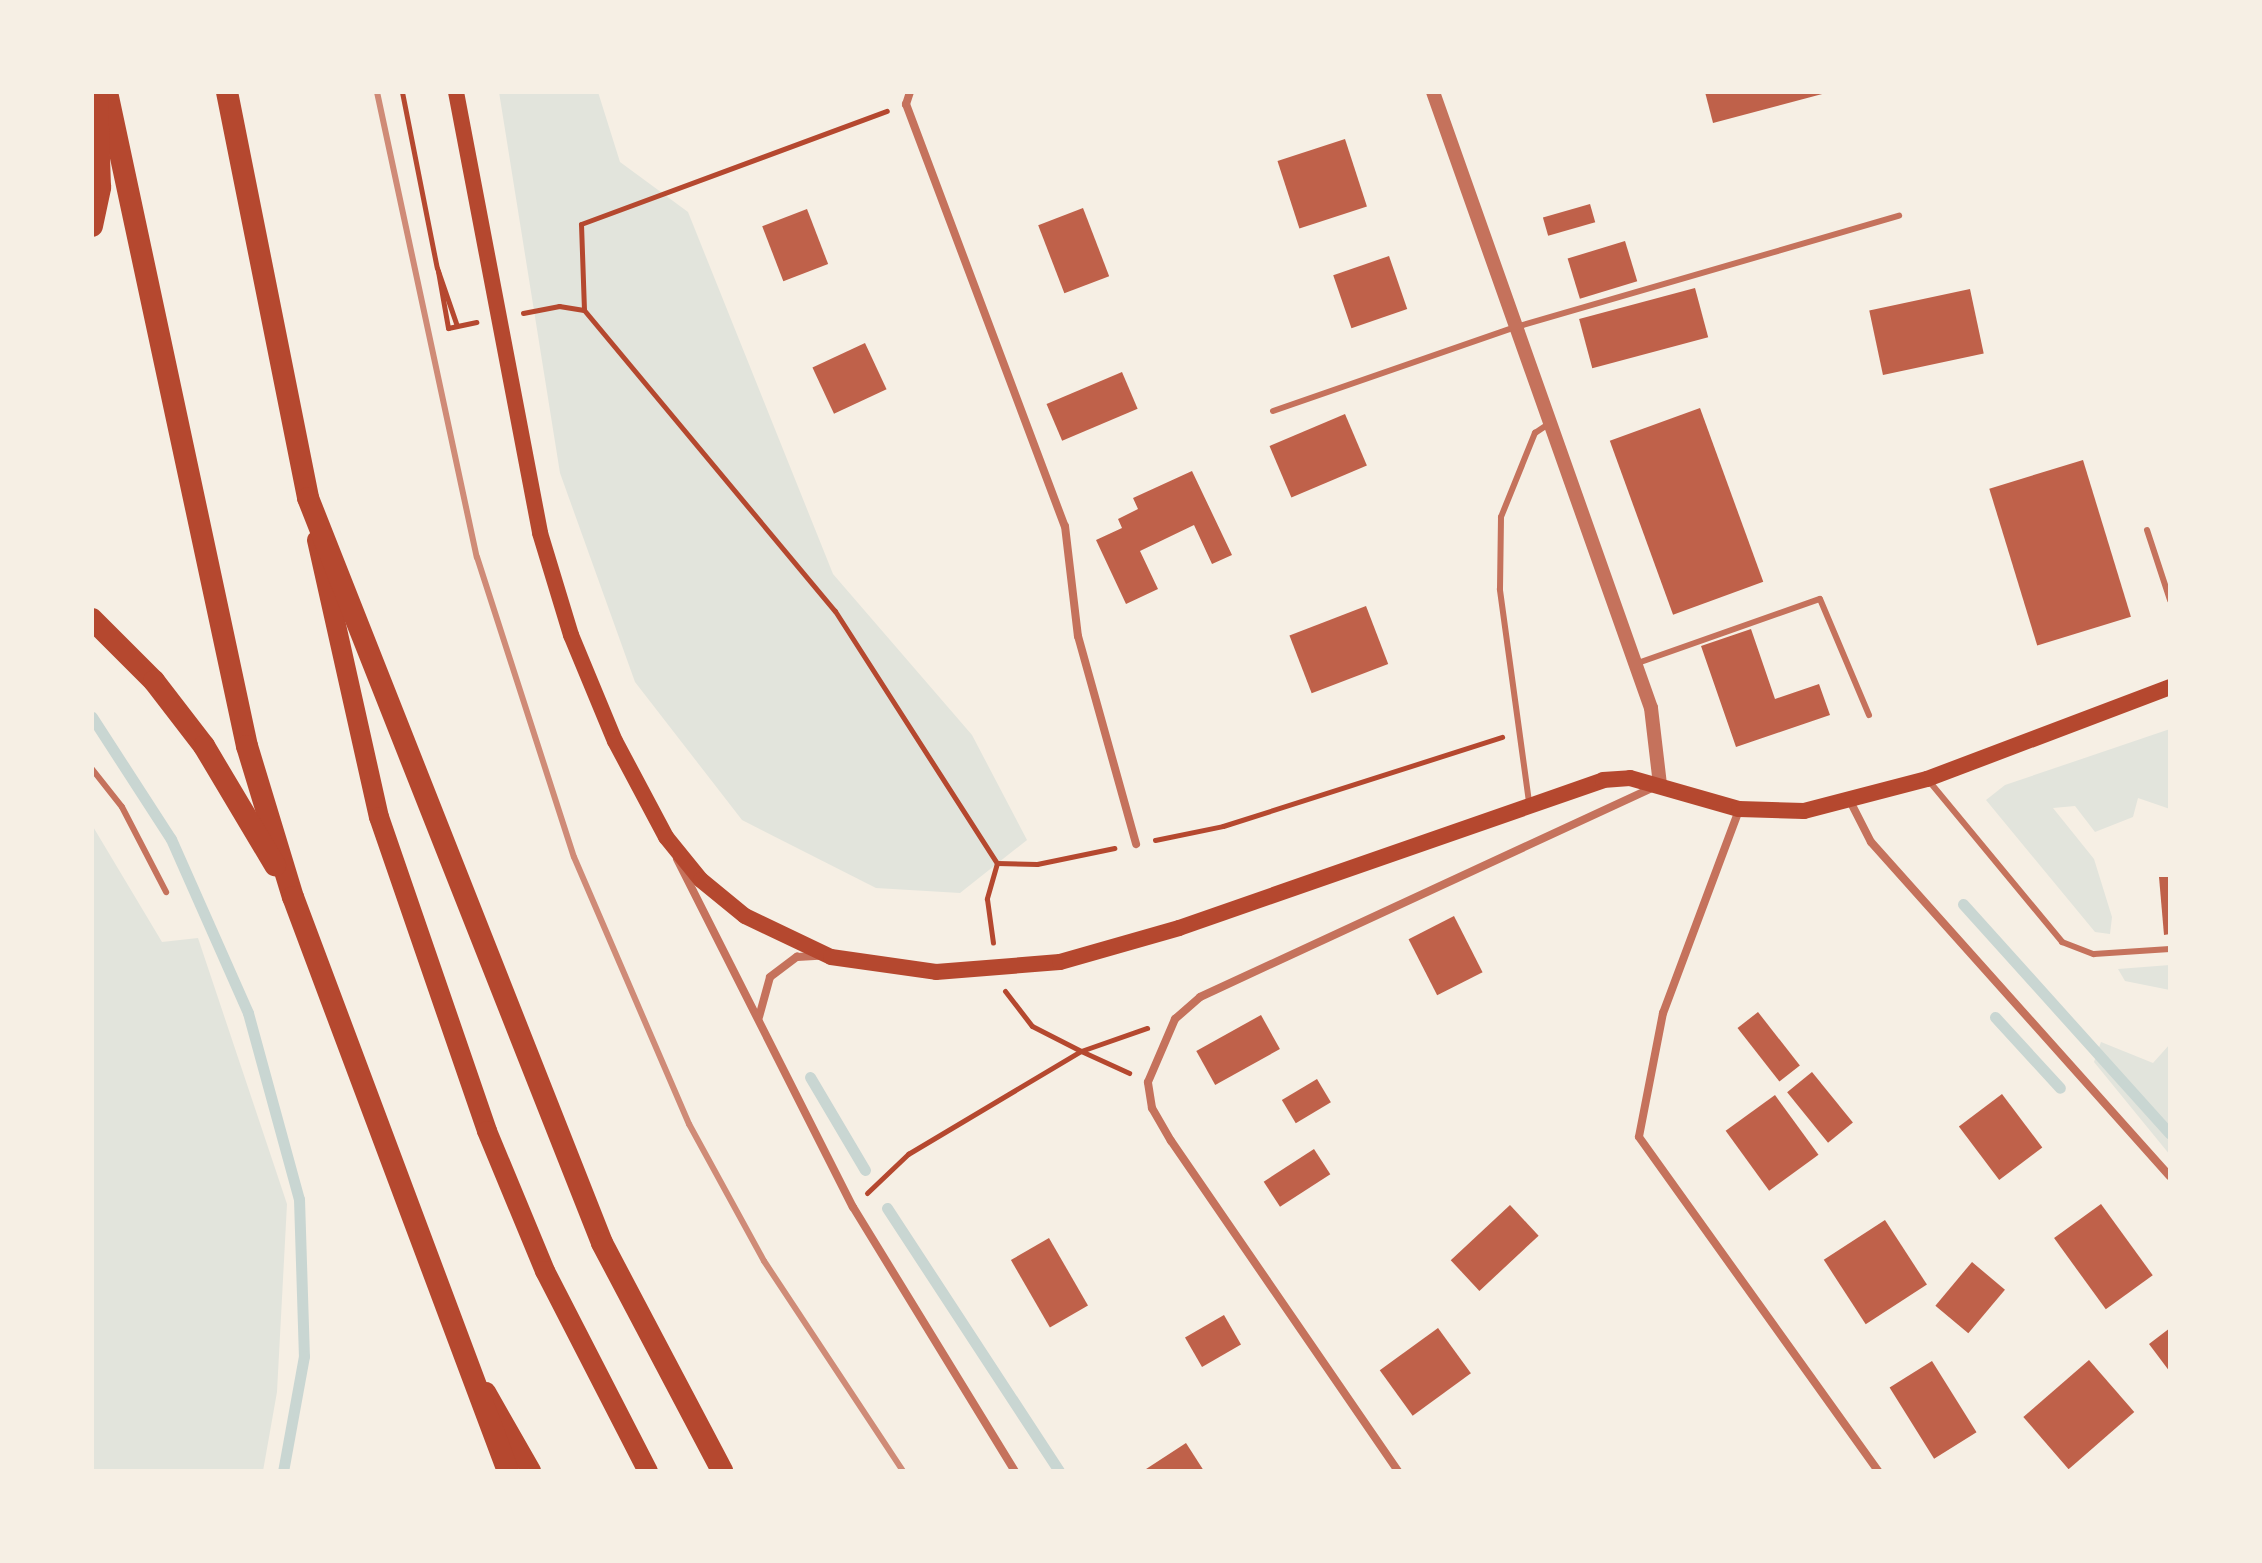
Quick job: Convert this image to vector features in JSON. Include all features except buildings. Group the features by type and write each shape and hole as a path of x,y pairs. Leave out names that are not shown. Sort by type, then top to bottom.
{"highway":[{"path":"92,226 100,187 96,92"},
{"path":"107,92 188,496 247,746 293,897 472,1367 508,1471"},
{"path":"227,92 308,498 497,984 602,1243 722,1471"},
{"path":"92,619 154,681 204,746 293,897"}],"main road":[{"path":"456,92 540,533 571,635 666,837 701,880 745,916 831,957 936,972 1060,962 1179,928 1529,802 1603,780 1660,785 1739,809 1804,811 1927,779 2170,687"},
{"path":"308,498 379,817 487,1131 545,1271 648,1471"},
{"path":"472,1367 531,1471"}],"street":[{"path":"910,92 906,104 1065,526 1078,636 1136,844"},
{"path":"1398,1471 1171,1141 1152,1108 1148,1082 1175,1019 1214,990 1660,785 1651,708 1433,92"},
{"path":"1850,801 1871,842 2170,1176"},
{"path":"1739,809 1663,1013 1639,1137 1878,1471"},
{"path":"666,837 853,1207 1015,1471"},
{"path":"761,1026 770,977 797,957 831,957"}],"lane":[{"path":"1273,411 1516,327 1899,216"},
{"path":"1529,802 1523,730 1500,589 1501,517 1535,433 1550,423"},
{"path":"2147,530 2170,600"},
{"path":"1635,664 1820,599 1869,715"},
{"path":"92,769 122,807 166,892"},
{"path":"1927,779 2062,942 2094,954 2170,949"}],"path":[{"path":"402,92 448,328 477,322"},
{"path":"906,104 581,224 584,310 835,611 997,863 987,899 994,948"},
{"path":"530,312 584,310"},
{"path":"997,863 1037,864 1223,826 1523,730"},
{"path":"1005,991 1032,1026 1148,1082"},
{"path":"853,1207 908,1154 1081,1051 1175,1019"}],"shaded area":[{"path":"499,92 598,92 620,162 688,212 833,574 972,735 1027,840 960,893 876,888 742,820 635,682 560,473"},
{"path":"2170,729 2170,809 2138,798 2133,817 2095,832 2075,806 2053,808 2094,859 2112,917 2110,934 2095,932 1986,800 2005,785"},
{"path":"92,825 162,942 198,938 287,1204 277,1392 263,1471 92,1471"},
{"path":"2170,965 2170,990 2125,981 2118,969"},
{"path":"2101,1042 2153,1063 2170,1044 2170,1155 2094,1062"}],"waterway":[{"path":"92,717 171,839 248,1013 299,1199 304,1356 283,1471"},
{"path":"1963,904 2170,1134"},
{"path":"1995,1017 2060,1088"},
{"path":"810,1077 865,1170"},
{"path":"887,1208 1059,1471"}],"railway":[{"path":"377,92 477,557 574,857 689,1124 764,1261 903,1471"}]}
